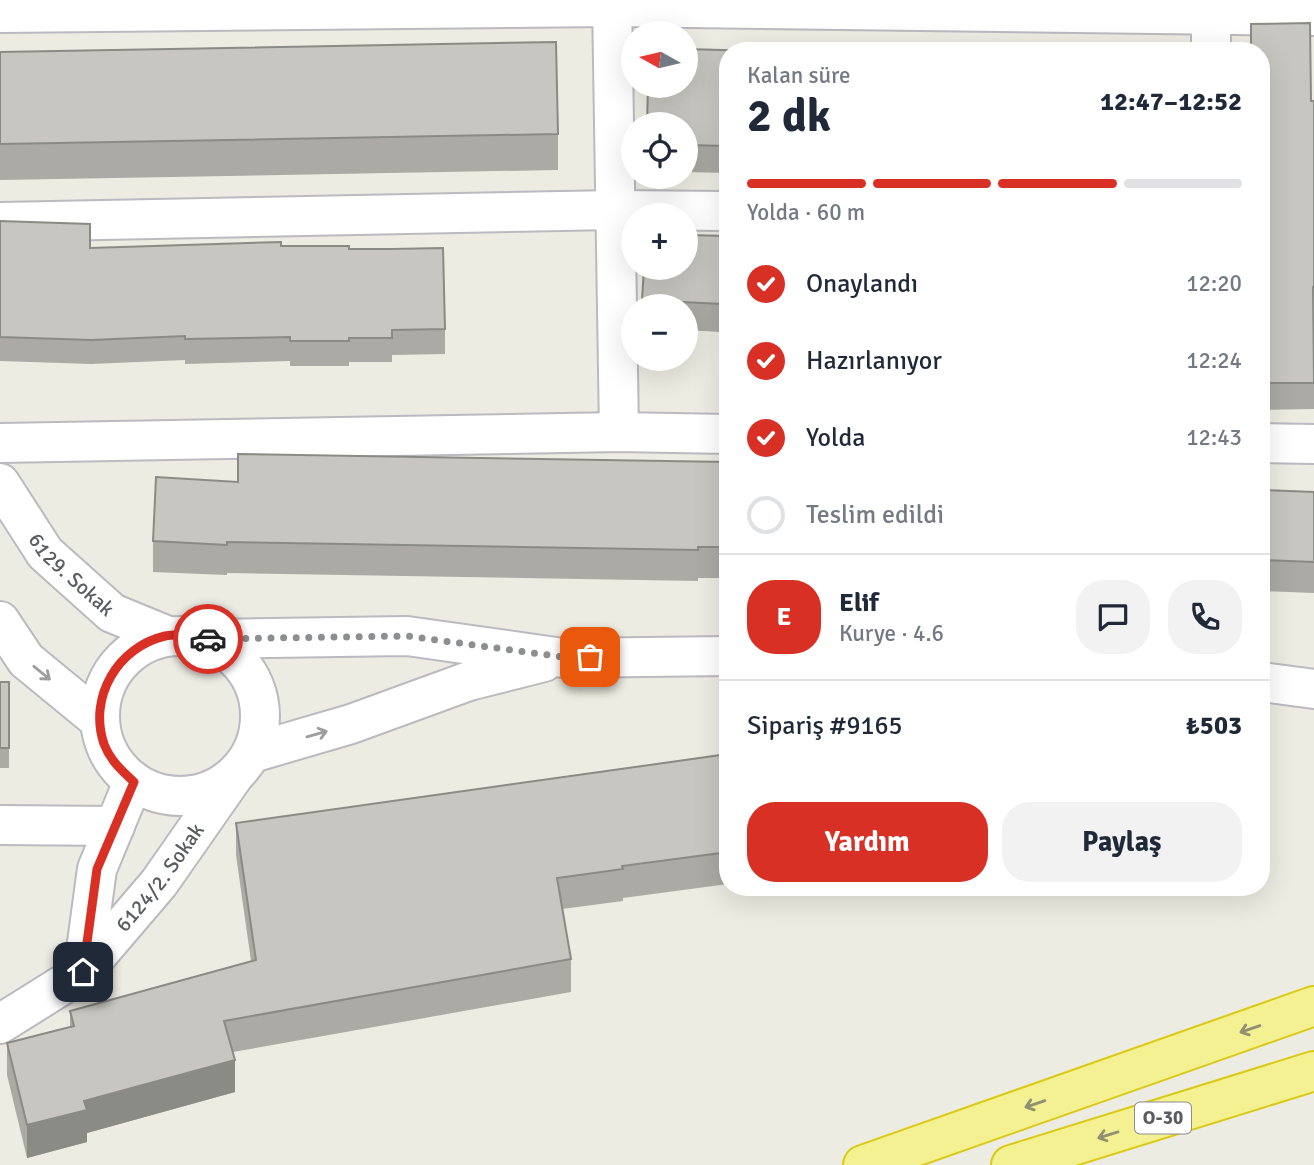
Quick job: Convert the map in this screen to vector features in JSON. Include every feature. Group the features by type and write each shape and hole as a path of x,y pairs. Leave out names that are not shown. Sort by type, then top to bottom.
{"highway":[{"path":"863,1165 1314,1006"},
{"name":"O-30","path":"1011,1165 1314,1071"}],"street":[{"path":"612,3 619,432"},
{"path":"0,13 612,3 1211,6 1314,16"},
{"path":"1211,6 1211,42"},
{"path":"0,222 615,209 719,211"},
{"path":"0,443 619,432 719,434"},
{"path":"1270,443 1314,444"},
{"name":"6129. Sokak","path":"0,483 45,553 112,612 167,636"},
{"path":"0,621 26,660 99,720"},
{"path":"563,657 469,681 351,724 242,765 207,792 182,797 156,793 134,782 116,765 104,744 99,720 102,696 111,674 125,656 145,643 167,636 207,639 407,636 563,657 719,656"},
{"path":"207,639 231,653 249,674 259,699 260,727 242,765"},
{"path":"1270,683 1314,689"},
{"name":"6124/2. Sokak","path":"0,1024 83,972 159,883 242,765"},
{"name":"6124/2. Sokak","path":"83,972 97,869 134,782"},
{"path":"0,825 115,826"}],"building":[{"path":"1310,23 1311,101 1314,101 1314,383 1270,383 1270,42 1251,42 1251,24"},
{"path":"556,42 558,134 0,144 0,52"},
{"path":"698,49 719,50 719,146 698,145 698,112 647,112 648,98 698,98"},
{"path":"0,221 90,224 90,248 281,242 281,246 349,246 349,249 443,248 445,329 392,330 392,338 349,338 349,341 290,341 290,337 185,339 185,336 91,340 0,337"},
{"path":"698,235 719,236 719,304 698,303 698,294 642,294 643,280 698,280"},
{"path":"238,454 719,462 719,547 698,547 698,550 227,542 227,545 153,541 156,477 238,482"},
{"path":"1270,490 1314,492 1314,562 1270,560"},
{"path":"0,682 9,682 9,748 0,748"},
{"path":"719,755 719,853 557,878 571,959 224,1021 235,1060 84,1101 87,1110 27,1125 7,1043 74,1026 70,1011 256,960 236,823"}],"way so far":[{"path":"208,639 407,636 563,657 590,657"}],"route":[{"path":"83,972 97,869 134,782 116,765 104,744 99,720 102,696 111,674 125,656 145,643 167,636 208,639"}]}
